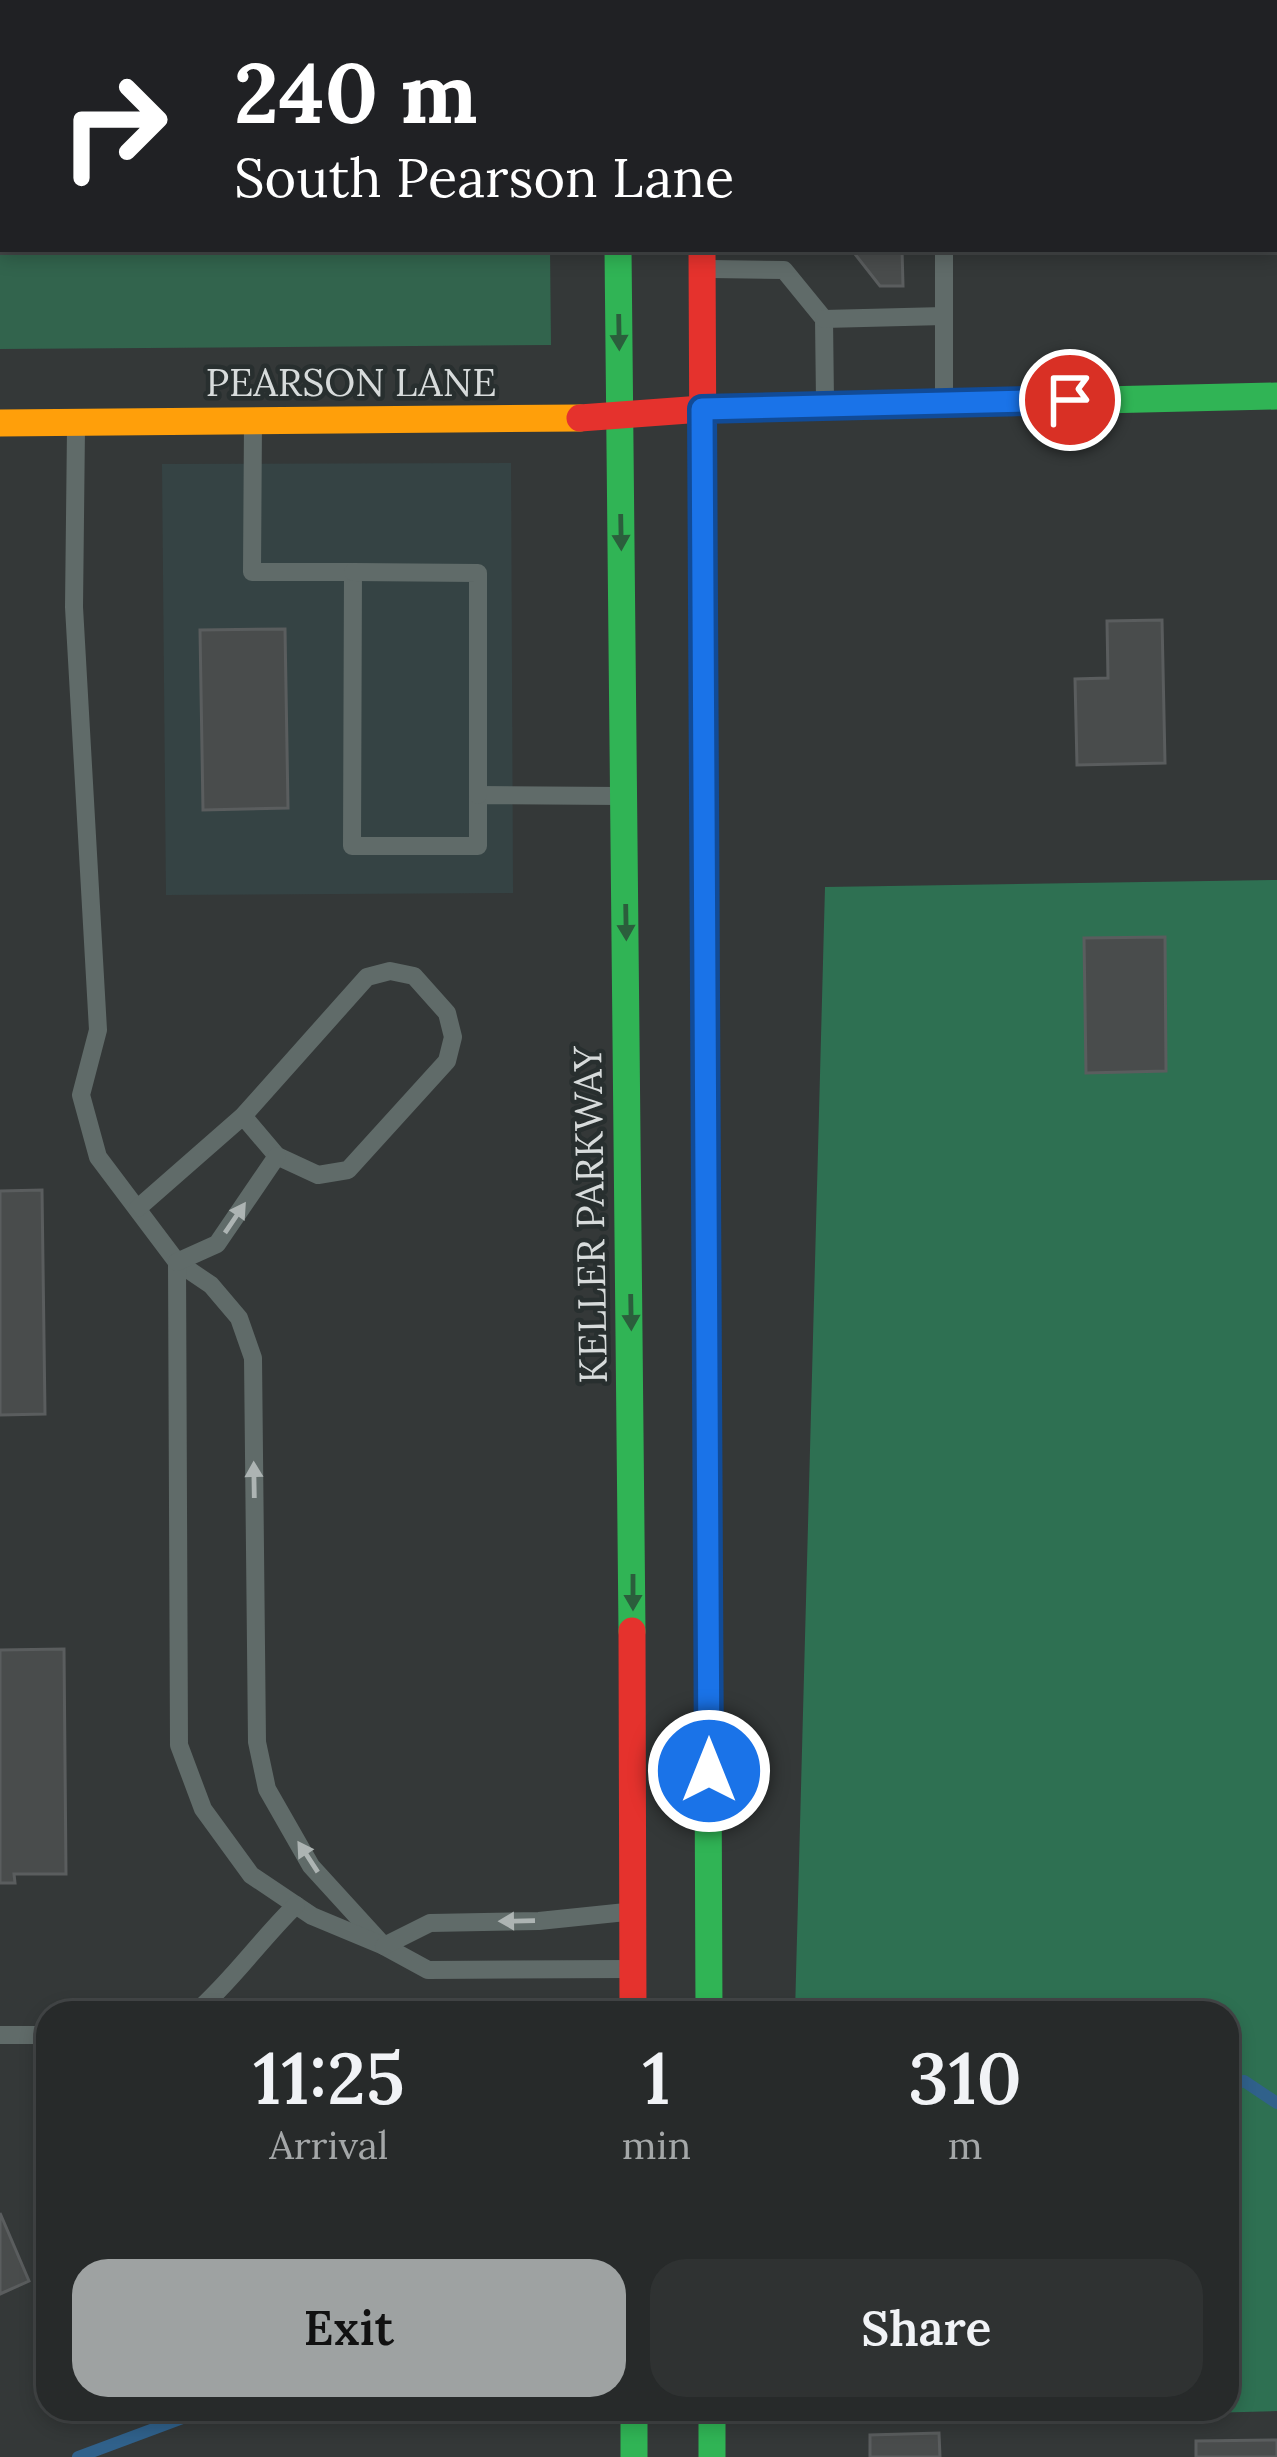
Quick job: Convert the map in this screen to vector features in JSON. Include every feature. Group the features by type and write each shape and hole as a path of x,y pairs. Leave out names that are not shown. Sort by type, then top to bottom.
{"main road":[{"name":"KELLER PARKWAY","path":"618,252 643,1911 642,1969 635,2001"},
{"path":"702,259 699,1970 706,2001"},
{"name":"PEARSON LANE","path":"0,423 620,416 702,409 1277,396"},
{"path":"634,2421 634,2457"},
{"path":"712,2421 712,2457"}],"lane":[{"path":"784,252 784,270 824,319 825,406"},
{"path":"944,252 944,404"},
{"path":"702,259 784,270"},
{"path":"824,319 944,316"},
{"path":"76,422 74,607 98,1030 81,1095 98,1157 177,1262 211,1285 238,1318 253,1358 256,1742 268,1789 311,1865 384,1946"},
{"path":"253,422 253,572 353,572 478,573 478,846 352,846 353,572"},
{"path":"478,795 624,796"},
{"path":"138,1208 243,1116 367,976 391,971 414,976 447,1013 453,1037 447,1061 348,1170 318,1174 277,1156 243,1116"},
{"path":"177,1262 217,1244 277,1156"},
{"path":"177,1262 179,1745 202,1809 251,1875 312,1916 428,1970 642,1969"},
{"path":"209,2001 228,1985 254,1946 296,1905"},
{"path":"384,1946 430,1923 539,1921 643,1911"},
{"path":"0,2035 36,2035"}],"shaded area":[{"path":"511,463 513,893 166,895 162,464"}],"green space":[{"path":"0,252 550,252 551,345 0,349"},
{"path":"1277,880 1277,2411 1239,2412 1239,2001 795,2001 825,887"},
{"path":"784,2421 898,2421 784,2424"}],"building":[{"path":"853,252 902,252 903,286 880,286"},
{"path":"1162,620 1165,763 1077,765 1075,679 1108,678 1107,621"},
{"path":"285,629 288,808 203,810 200,630"},
{"path":"1165,937 1166,1071 1086,1073 1084,938"},
{"path":"42,1190 45,1414 0,1415 0,1191"},
{"path":"64,1649 66,1874 14,1874 15,1883 0,1883 0,1650"},
{"path":"0,2213 29,2281 0,2294"},
{"path":"939,2433 940,2457 870,2457 870,2435"},
{"path":"1277,2440 1277,2457 1196,2457 1196,2441"}],"waterway":[{"path":"1239,2083 1244,2081 1277,2103"},
{"path":"78,2457 175,2421"}],"traffic: fast":[{"path":"618,252 632,1631"},
{"path":"971,403 1277,396"},
{"path":"704,714 709,2001"},
{"path":"634,2421 634,2457"},
{"path":"712,2421 712,2457"}],"traffic: slow":[{"path":"0,423 580,418"}],"traffic: jam":[{"path":"702,252 704,714"},
{"path":"580,418 702,409 971,403"},
{"path":"632,1631 633,2001"}],"route":[{"path":"709,1771 702,409 1070,400"}]}
